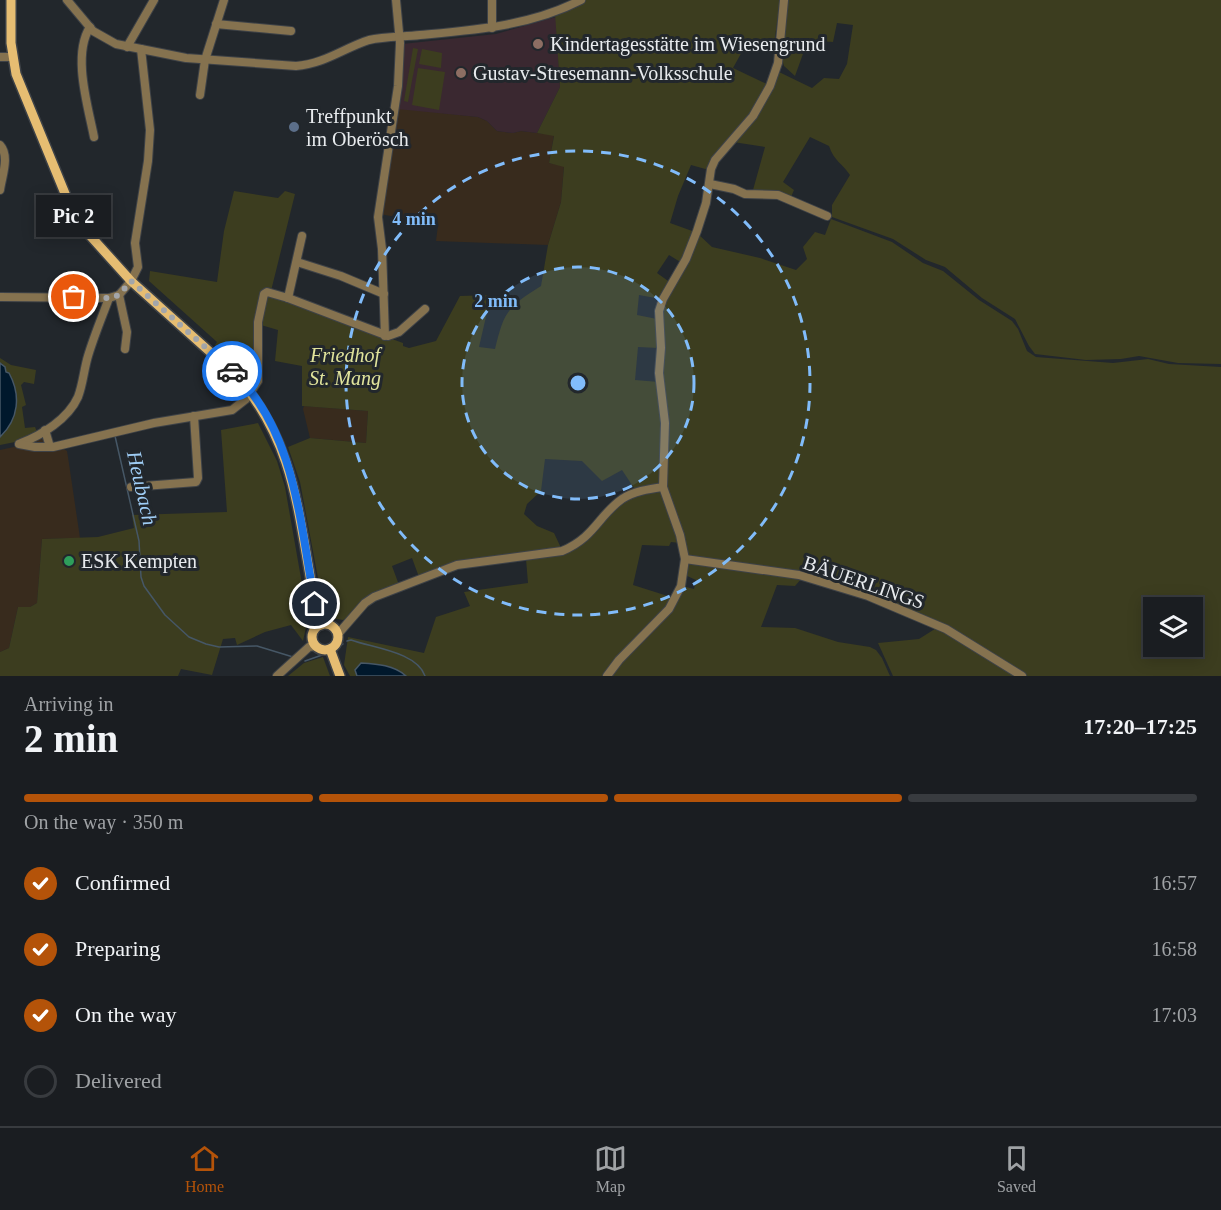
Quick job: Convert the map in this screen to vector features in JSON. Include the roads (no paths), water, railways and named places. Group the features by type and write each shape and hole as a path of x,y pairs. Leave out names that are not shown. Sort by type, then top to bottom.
{"main road":[{"path":"11,0 12,57 23,92 75,214 91,238 131,281 240,379 269,419 286,458 294,484 315,604 321,625"},
{"path":"329,624 338,634 334,646 330,649 316,646 313,640 313,633 321,625 329,624"},
{"path":"330,649 340,676"}],"street":[{"path":"127,47 154,0"},
{"path":"200,95 205,60 224,0"},
{"path":"385,336 382,249 378,217 395,116 400,64 396,0"},
{"path":"492,0 492,28"},
{"path":"70,1 90,27 108,41 127,47 205,60 296,66 310,65 370,40 492,28 533,18 581,0"},
{"path":"607,676 619,660 669,609 681,586 685,559 680,535 663,487 665,423 659,373 661,348 659,311 663,299 686,259 706,203 711,170 715,160 753,116 770,86 776,70 784,0"},
{"path":"216,24 291,31"},
{"path":"90,27 84,37 81,51 94,137"},
{"path":"0,297 109,298 119,295 131,281 138,267 135,243 148,160 150,130 141,49"},
{"path":"0,57 12,57"},
{"path":"0,145 3,147 5,156 0,190"},
{"path":"710,184 746,194 778,195 827,216"},
{"path":"288,298 302,236"},
{"path":"297,262 341,276 384,294"},
{"path":"109,298 92,343 77,398 70,410 45,430 19,444 50,447 154,423 232,410 259,379 258,322 264,294 270,292 385,336 399,332 425,309"},
{"path":"119,295 127,332 125,349"},
{"path":"131,487 196,482 198,478 194,416"},
{"path":"45,430 50,447"},
{"path":"338,634 365,603 384,592 457,565 562,551 588,536 623,499 631,494 663,487"},
{"name":"BÄUERLINGS","path":"685,559 813,579 879,601 959,635 1022,676"},
{"path":"277,676 309,647 316,646"}],"water":[{"path":"0,363 13,381 16,406 11,422 0,437"},
{"path":"361,663 391,667 406,676 357,676 355,670"}],"waterway":[{"name":"Heubach","path":"115,436 139,541 141,577 144,586 165,615 189,637 206,644 219,647 257,646 293,657"},
{"name":"Heubach","path":"347,641 351,640 404,656 413,661 425,676"},
{"name":"Heubach","path":"336,649 343,644"},
{"name":"Heubach","path":"305,661 322,655"}],"place":[{"name":"Kindertagesstätte im Wiesengrund","path":"538,44"},
{"name":"Gustav-Stresemann-Volksschule","path":"461,73"},
{"name":"Treffpunkt im Oberösch","path":"294,127"},
{"name":"Pic 2","path":"74,297"},
{"name":"ESK Kempten","path":"69,561"}],"park label":[{"name":"Friedhof St. Mang","path":"345,366"}]}
